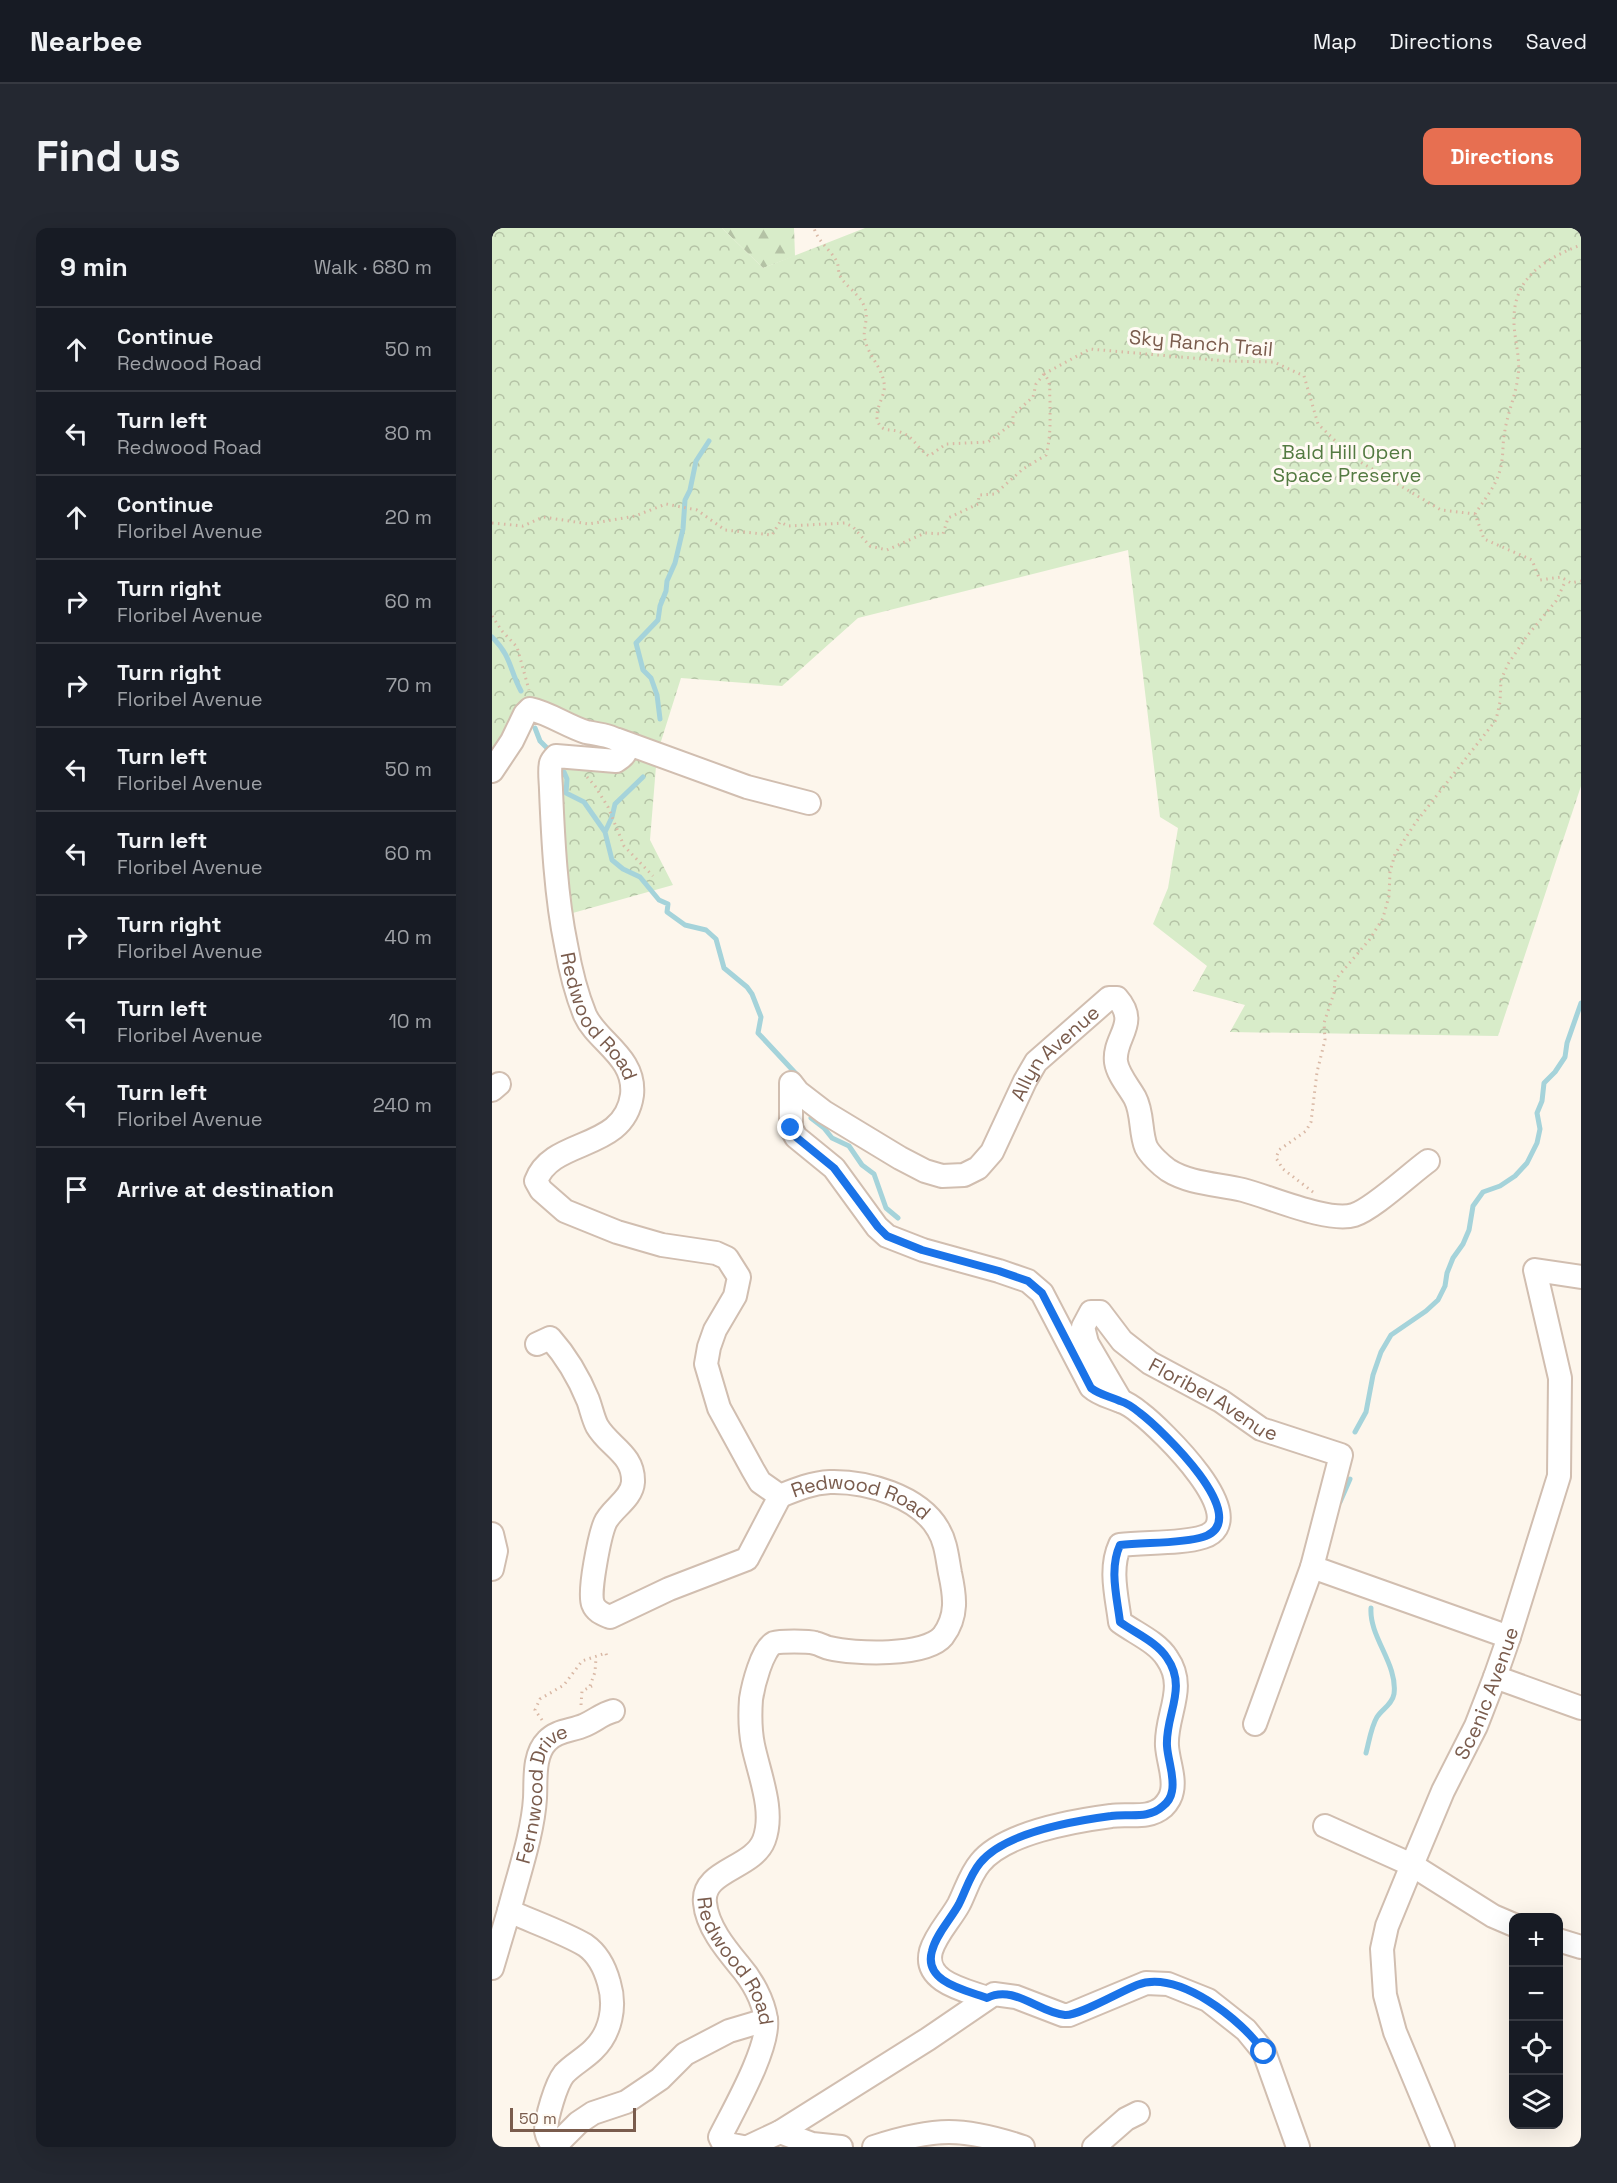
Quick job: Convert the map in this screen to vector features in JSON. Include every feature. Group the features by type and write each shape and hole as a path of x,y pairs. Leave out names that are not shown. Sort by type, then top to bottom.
{"street":[{"path":"492,771 512,741 525,714 533,709 580,730 618,740 747,787 809,803"},
{"path":"567,757 616,761 625,751 624,746 618,740"},
{"name":"Redwood Road","path":"567,757 556,756 551,764 552,819 566,943 586,1017 621,1059 630,1075 632,1092 629,1109 621,1123 594,1142 555,1157 540,1170 536,1181 541,1190 565,1211 617,1232 662,1245 716,1253 727,1258 739,1277 735,1296 715,1330 706,1364 719,1408 760,1482 780,1496 804,1486 829,1482 848,1483 875,1488 900,1497 925,1511 937,1526 945,1542 956,1605 942,1636 933,1644 916,1649 868,1652 830,1648 813,1642 776,1642 770,1646 760,1664 752,1698 752,1742 767,1811 768,1829 762,1844 754,1855 719,1875 710,1884 705,1894 705,1905 722,1944 745,1971 757,1992 766,2020 764,2043 720,2138 723,2143 746,2147 780,2132 928,2039 987,1998"},
{"name":"Allyn Avenue","path":"791,1107 791,1083 798,1092 824,1112 900,1158 925,1171 942,1176 964,1175 978,1168 992,1152 1036,1062 1109,998 1117,998 1127,1014 1115,1059 1117,1068 1137,1101 1149,1153 1169,1170 1199,1181 1259,1194 1301,1208 1343,1216 1353,1215 1365,1209 1428,1161"},
{"name":"Floribel Avenue","path":"791,1107 791,1128 796,1137 834,1168 887,1236 922,1250 1028,1281 1042,1293 1091,1388 1098,1394 1121,1401 1156,1427 1187,1458 1216,1500 1219,1512 1219,1522 1215,1529 1203,1537 1120,1545 1115,1555 1114,1566 1120,1622 1164,1654 1173,1669 1177,1697 1168,1728 1167,1744 1172,1793 1165,1805 1154,1813 1113,1815 1025,1835 997,1848 981,1862 969,1880 959,1904 932,1947 930,1959 933,1971 942,1980 987,1998"},
{"name":"Scenic Avenue","path":"1443,2147 1395,2032 1385,1995 1383,1949 1387,1926 1412,1865 1443,1791 1476,1726 1495,1677 1559,1476 1560,1377 1535,1270 1581,1277"},
{"name":"Floribel Avenue","path":"1121,1401 1088,1343 1083,1327 1091,1312 1100,1312 1122,1341 1150,1363 1221,1401 1261,1429 1341,1455 1312,1567 1255,1724"},
{"path":"537,1344 550,1338 562,1352 587,1399 597,1426 625,1455 630,1465 633,1484 624,1500 606,1522 593,1575 592,1603 599,1612 610,1617 669,1589 747,1559 780,1496"},
{"path":"492,1534 496,1551 492,1569"},
{"path":"1312,1567 1509,1637"},
{"path":"1495,1677 1581,1708"},
{"name":"Fernwood Drive","path":"492,1968 531,1826 536,1768 540,1752 546,1741 554,1736 583,1726 602,1714 613,1711"},
{"path":"1325,1826 1412,1865 1493,1916 1509,1923"},
{"path":"509,1911 585,1945 598,1957 606,1971 611,1988 614,2004 609,2025 602,2039 593,2050 563,2075 557,2088 546,2129 554,2147 578,2122 593,2113 626,2102 660,2079 685,2054 729,2031 766,2020"},
{"path":"1563,1942 1581,1947"},
{"path":"987,1998 994,1994 1016,1997 1063,2015 1076,2013 1146,1983 1168,1984 1200,1996 1236,2021 1252,2036 1264,2052 1298,2147"},
{"path":"1094,2147 1126,2119 1137,2113"},
{"path":"874,2147 903,2137 943,2131 968,2132 1023,2147"},
{"path":"780,2132 812,2144 841,2147"}],"path":[{"path":"492,523 523,526 543,517 589,524 635,516 666,504 696,510 725,530 772,535 780,522 788,526 845,523 853,527 870,546 887,550 924,533 943,534 948,518 978,504 979,495 995,494 1023,469 1047,455 1051,436 1051,383 1044,374 1036,384 1033,397 1013,415 1013,423 988,442 946,444 929,456 921,451 914,440 897,431 884,429 878,423 877,416 884,389 881,372 871,357 864,338 865,308 852,288 840,277 837,262 814,228"},
{"path":"1581,245 1531,273 1516,303 1514,317 1519,374 1505,430 1500,472 1492,489 1475,514 1484,538 1532,560 1540,580 1561,577 1571,583 1581,581"},
{"name":"Sky Ranch Trail","path":"1044,374 1090,349 1226,361 1274,362 1304,376 1318,424 1352,457 1441,510 1475,514"},
{"path":"1312,1190 1283,1169 1276,1158 1279,1150 1306,1131 1311,1122 1317,1072 1325,1040 1324,1023 1334,993 1335,980 1370,939 1383,918 1389,896 1390,872 1395,854 1416,822 1496,720 1501,680 1508,664 1556,601 1566,580"},
{"path":"492,616 502,631 517,646 533,709"},
{"path":"567,757 595,786 608,807 624,846 653,876"},
{"path":"554,1736 536,1713 538,1703 547,1694 564,1685 582,1661 606,1653 607,1658"},
{"path":"590,1686 595,1672 596,1658"}],"green space":[{"name":"Bald Hill Open Space Preserve","path":"492,228 722,228 763,268 865,228 1581,228 1581,786 1498,1036 1230,1032 1245,1005 1193,991 1207,966 1153,924 1168,888 1178,828 1160,817 1128,550 858,618 782,686 681,678 657,754 650,840 673,885 562,916 551,764 625,751 533,709 492,771"},
{"path":"722,228 794,228 795,256 763,268"}],"waterway":[{"path":"660,719 657,695 651,678 643,670 636,643 658,620 667,581 675,563 683,529 685,500 690,490 696,461 709,441"},
{"path":"492,637 507,657 521,691"},
{"path":"535,728 540,741 550,754"},
{"path":"564,772 567,779 566,793 584,802 605,832"},
{"path":"643,777 615,804 605,832 612,860 623,869 640,877 659,900 668,904 667,912 685,925 706,930 716,939 724,968 752,994 761,1017 758,1033 800,1078"},
{"path":"1355,1432 1366,1412 1373,1375 1381,1352 1391,1335 1438,1300 1445,1286 1453,1258 1469,1230 1473,1206 1483,1192 1500,1186 1515,1176 1527,1163 1537,1143 1540,1129 1537,1113 1542,1101 1544,1083 1565,1057 1567,1043 1581,1003"},
{"path":"811,1118 832,1138 849,1146 862,1165 874,1174 886,1208 898,1218"},
{"path":"1340,1502 1350,1479"},
{"path":"1366,1753 1375,1721 1394,1694 1392,1672 1374,1629 1371,1608"}],"route":[{"path":"791,1128 796,1137 834,1168 887,1236 922,1250 1028,1281 1042,1293 1091,1388 1098,1394 1121,1401 1165,1434 1187,1458 1216,1500 1219,1512 1219,1522 1215,1529 1203,1537 1120,1545 1115,1555 1114,1566 1120,1622 1168,1658 1176,1682 1177,1697 1168,1728 1167,1744 1172,1793 1165,1805 1154,1813 1113,1815 1025,1835 997,1848 981,1862 969,1880 959,1904 932,1947 930,1959 933,1971 942,1980 987,1998 994,1994 1016,1997 1063,2015 1076,2013 1139,1984 1160,1982 1200,1996 1224,2011 1252,2036 1264,2052"}]}
